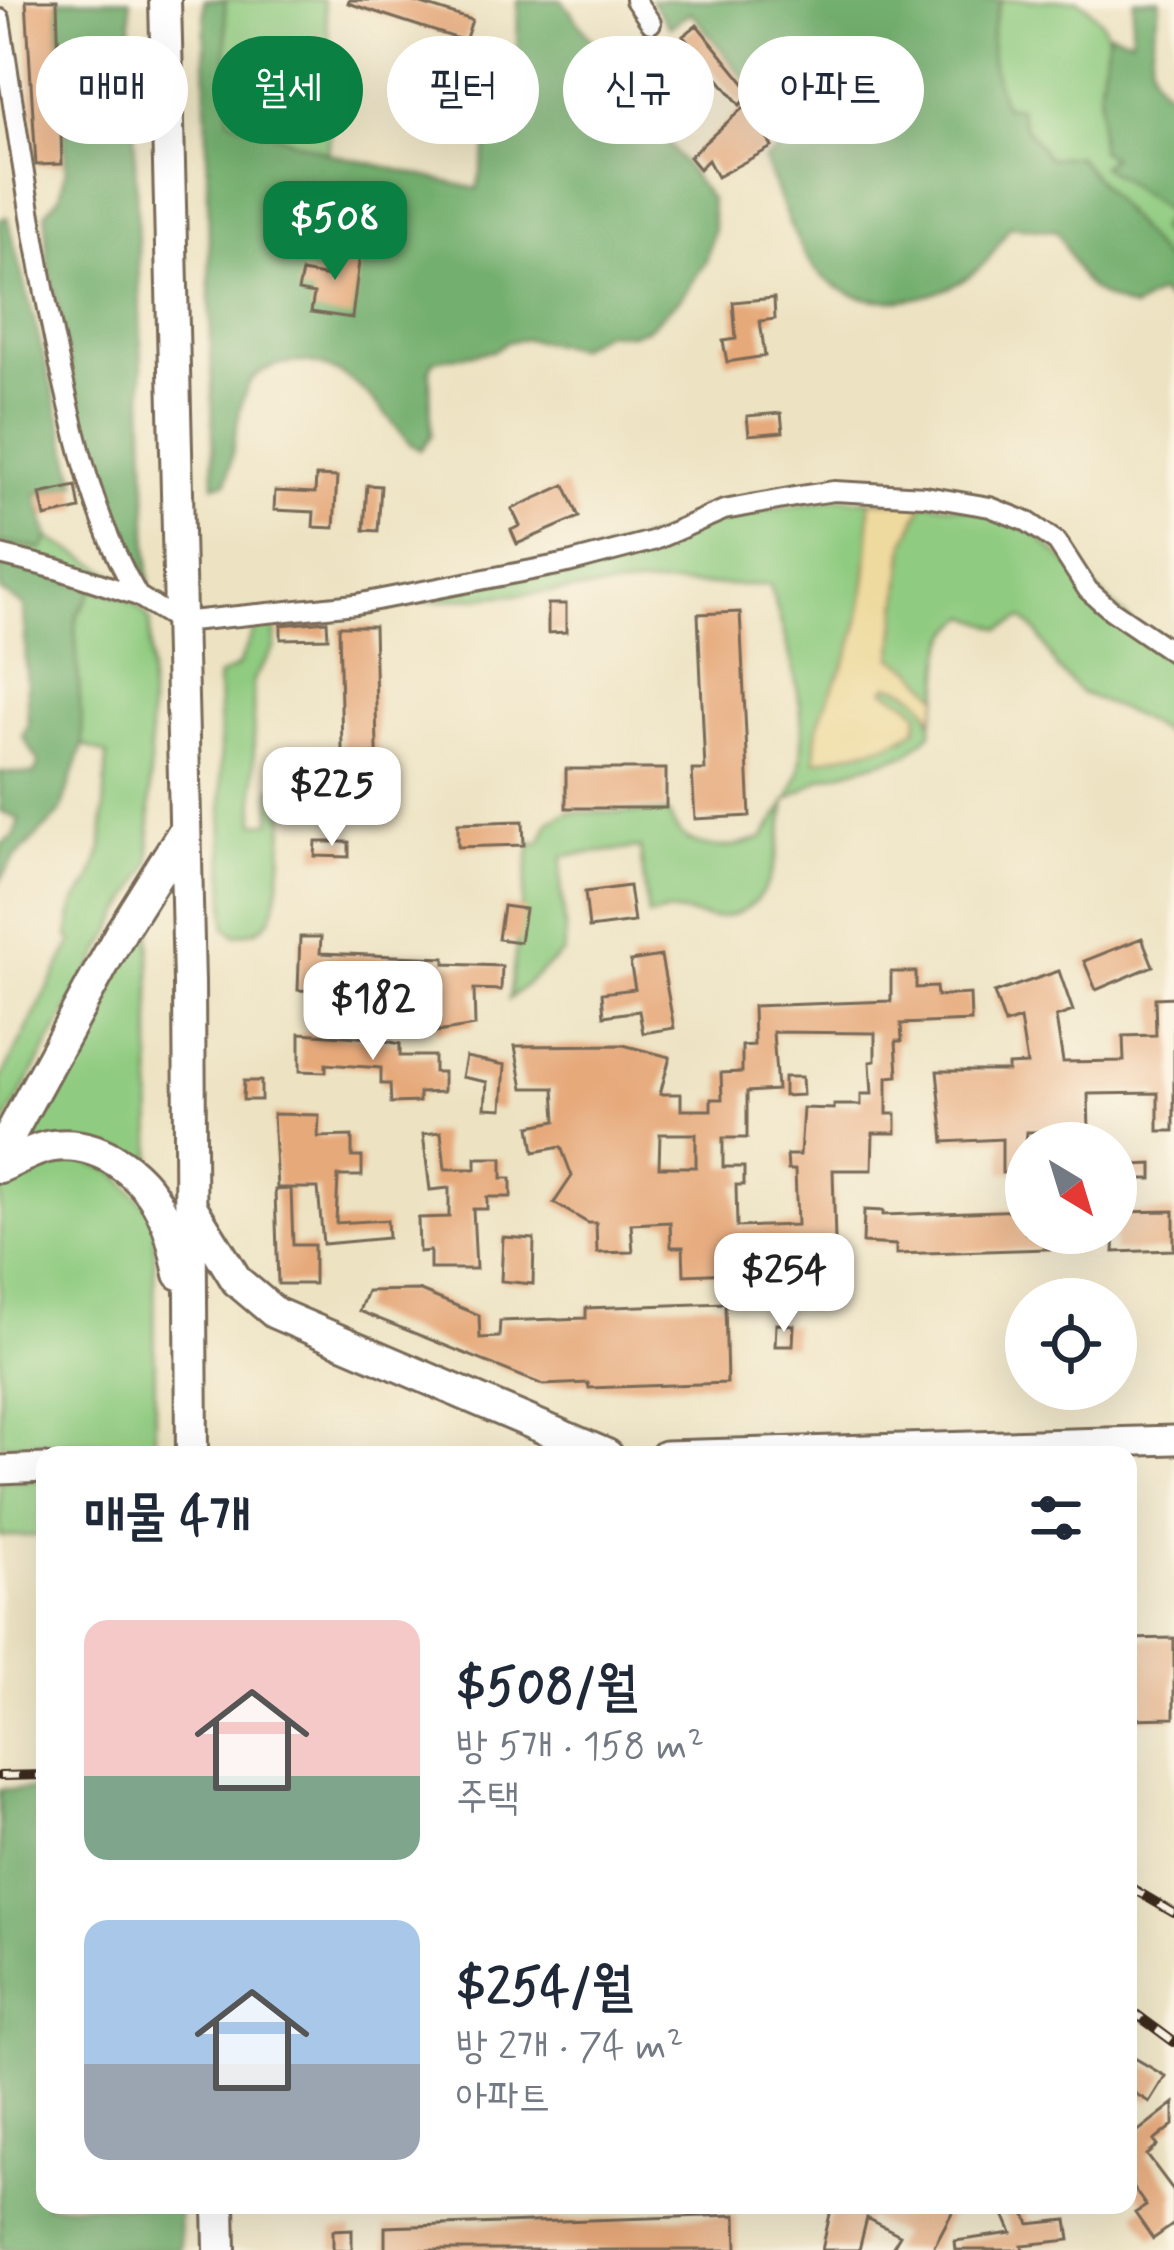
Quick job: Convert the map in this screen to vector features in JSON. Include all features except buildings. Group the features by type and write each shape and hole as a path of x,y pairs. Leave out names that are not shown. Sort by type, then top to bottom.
{"highway":[{"path":"165,0 192,1208 191,1446"},
{"path":"0,1154 122,930 184,831"},
{"path":"0,1167 52,1146 87,1149 122,1164 151,1192 166,1221 191,1317"},
{"path":"192,1208 237,1281 275,1313 586,1446"},
{"path":"219,2214 220,2250"}],"main road":[{"path":"970,1446 1174,1440"},
{"path":"0,1470 36,1468"}],"street":[{"path":"635,0 651,23"},
{"path":"0,19 38,267 82,463 106,536 137,596"},
{"path":"0,555 57,568 137,596 180,622 356,604 613,553 744,506 834,491 883,492 957,500 1028,522 1057,542 1088,590 1136,631 1174,653"}],"green space":[{"path":"57,0 130,0 131,36 59,36"},
{"path":"204,0 225,0 226,36 212,36 212,144 302,144 477,189 487,144 539,144 539,36 517,36 518,0 562,0 589,36 563,36 563,144 669,144 710,199 714,229 706,261 682,297 647,329 631,334 605,332 575,348 527,339 506,342 493,351 434,360 430,369 431,436 420,450 370,397 339,373 303,362 268,369 246,390 227,482 214,485"},
{"path":"225,0 323,0 329,36 226,36"},
{"path":"651,0 1001,0 991,53 1004,107 1018,107 1024,126 1048,158 1077,156 1174,272 1174,308 1159,293 1133,309 1101,295 1083,280 1057,231 1010,226 982,266 937,292 890,300 845,291 810,262 764,160 779,150 774,144 924,144 924,36 738,36 738,70 691,12 670,27"},
{"path":"1001,0 1078,0 1101,21 1107,40 1100,96 1109,146 1128,178 1169,213 1160,229 1174,249 1174,272 1077,156 1048,158 1024,126 1018,107 1004,107 991,53"},
{"path":"1134,0 1160,0 1151,53 1155,78 1174,94 1174,249 1159,229 1169,212 1102,166 1111,157 1100,151 1100,89 1109,32 1131,39"},
{"path":"65,144 135,144 149,583 129,562 113,532 80,415 47,255 46,212 60,197"},
{"path":"302,144 329,144 328,153"},
{"path":"7,217 77,483 36,494 49,538 43,549 0,542 0,219"},
{"path":"841,498 870,501 859,619 851,652 819,723 816,760 906,737 910,704 883,690 888,685 921,700 930,715 931,733 908,754 822,778 787,800 799,771 802,724 795,677 770,585 649,585 404,603 744,513"},
{"path":"924,502 972,509 1032,531 1174,661 1174,739 1134,715 1081,693 1023,618 1001,629 969,616 959,624 946,642 939,697 914,670 893,659 905,542"},
{"path":"49,538 119,580 0,548 0,542 42,549"},
{"path":"0,561 94,588 77,615 75,628 83,745 60,813 13,860 0,881 0,845 14,836 19,819 0,811 0,772 34,774 39,762 23,736 28,725 24,606 0,591"},
{"path":"94,588 133,603 150,621 150,863 0,1132 0,1081 73,941 68,937 74,904 89,884 102,849 107,755 83,745 75,628"},
{"path":"275,620 275,647 253,680 255,823 271,822 271,788 286,789 280,878 269,920 258,929 235,935 226,928 218,677 238,666 258,621"},
{"path":"786,802 770,876 750,906 734,915 713,918 671,912 648,916 640,848 563,856 563,953 509,999 531,843 540,843 549,822 568,812 669,813 684,836 695,843 722,847 763,838"},
{"path":"149,897 152,1182 33,1141 23,1126"},
{"path":"71,1157 114,1171 154,1215 155,1442 0,1444 0,1181 28,1161"},
{"path":"0,1480 36,1480 36,1536 0,1536"},
{"path":"0,1789 36,1790 36,2214 179,2214 180,2250 0,2250"}],"sand":[{"path":"870,501 924,502 905,543 893,658 914,670 939,697 933,719 915,696 888,685 884,690 919,714 916,729 889,744 816,761 823,711 858,624 867,571"}],"railway":[{"path":"0,1776 36,1775"},
{"path":"1137,1891 1174,1913"},
{"path":"1137,2015 1174,2042"}]}
